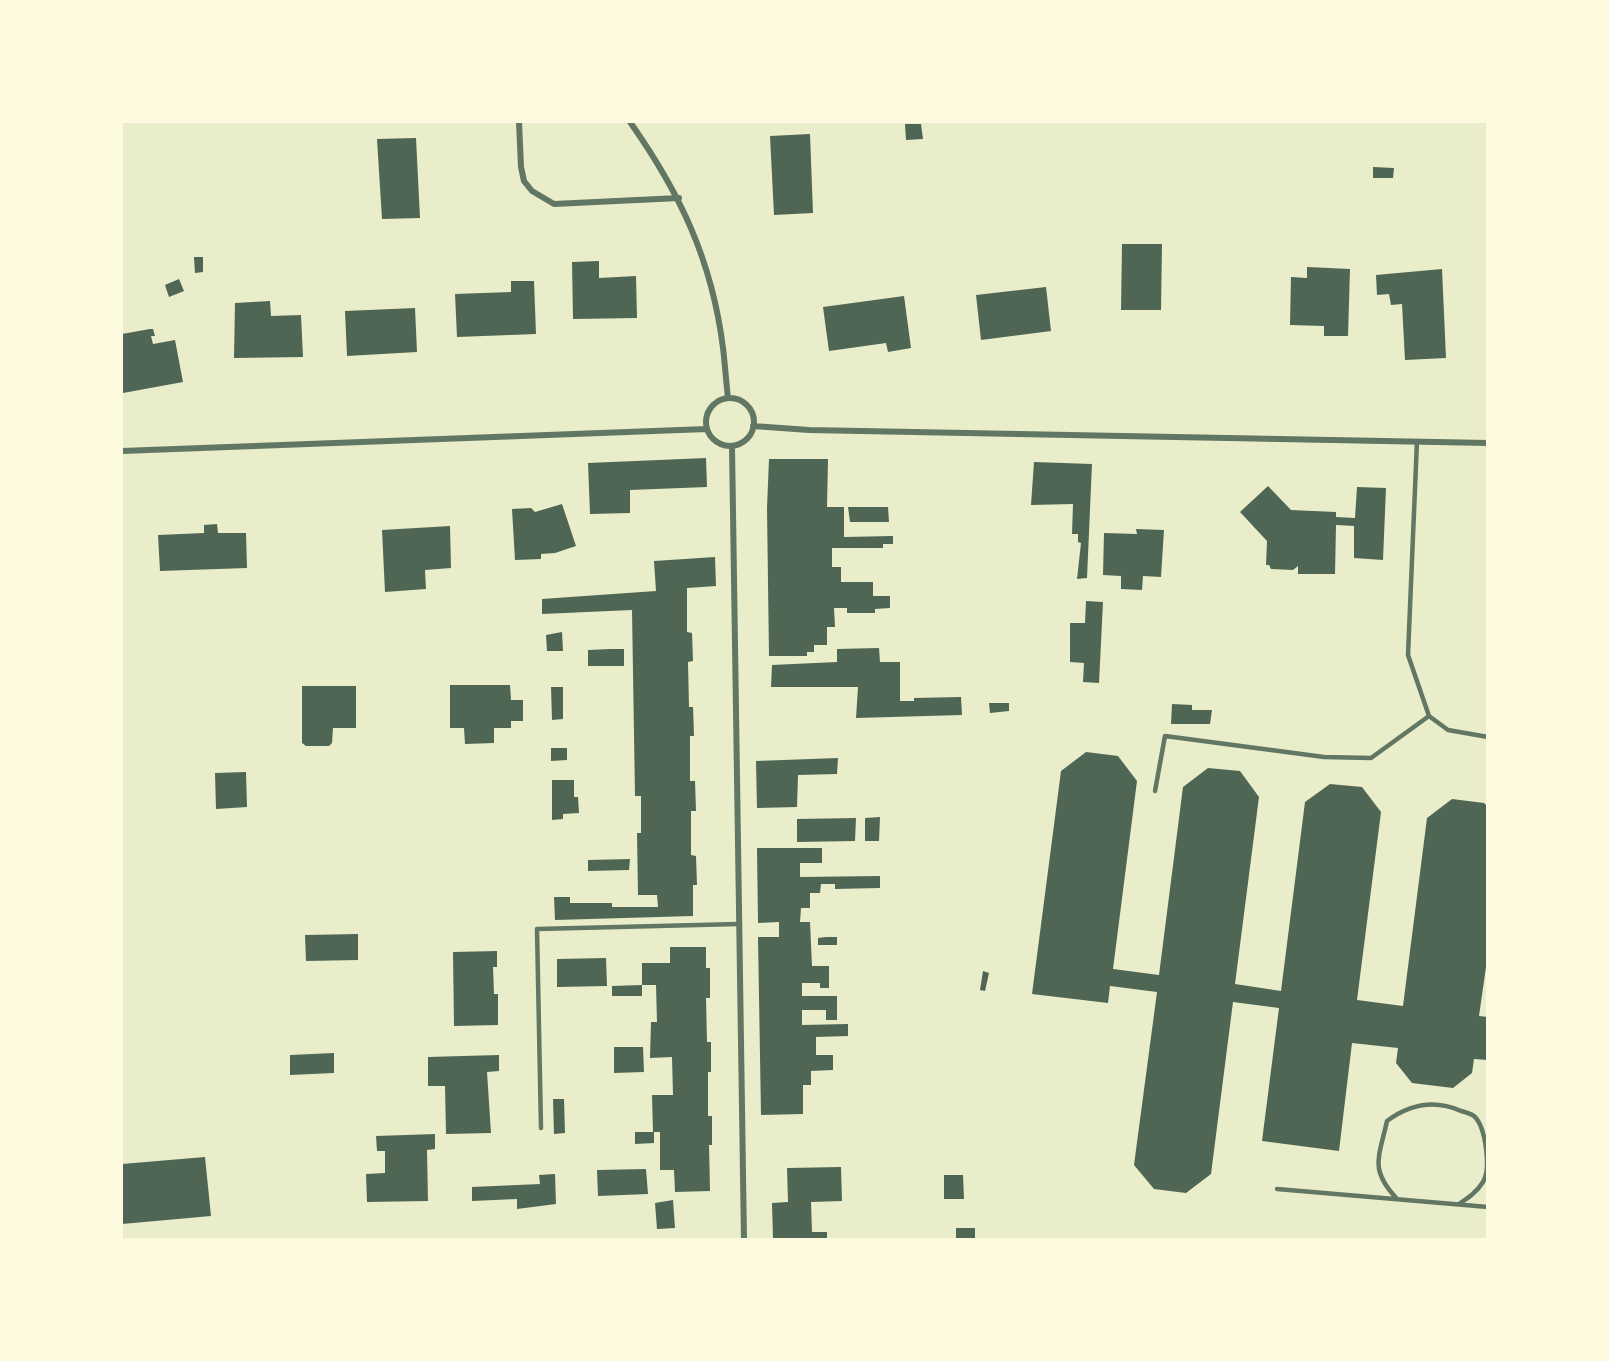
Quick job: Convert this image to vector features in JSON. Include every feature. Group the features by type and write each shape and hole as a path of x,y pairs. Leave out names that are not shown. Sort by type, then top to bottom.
{"street":[{"path":"519,122 521,167 524,181 543,199 554,204 679,198"},
{"path":"630,122 679,198 706,268 723,347 728,398"},
{"path":"728,398 739,400 747,406 753,415 753,426 742,443 732,446 721,444 712,438 707,429 706,418 710,408 718,401 728,398"},
{"path":"753,426 820,430 1488,443"},
{"path":"122,451 707,429"},
{"path":"732,446 744,1239"}],"lane":[{"path":"1417,441 1408,655 1429,716 1448,730 1488,736"},
{"path":"1155,791 1165,736 1324,757 1371,758 1429,716"},
{"path":"541,1128 537,929 739,924"},
{"path":"1397,1199 1381,1182 1378,1164 1387,1121 1404,1108 1426,1104 1448,1105 1474,1116 1485,1133 1484,1180 1474,1193 1459,1204"},
{"path":"1277,1189 1488,1207"}],"building":[{"path":"905,124 921,124 923,139 906,140"},
{"path":"810,134 813,213 774,215 770,136"},
{"path":"416,138 420,218 382,219 377,139"},
{"path":"1373,167 1394,168 1393,178 1373,178"},
{"path":"1122,244 1162,244 1161,310 1121,310"},
{"path":"194,257 203,257 203,272 195,273"},
{"path":"599,261 599,278 636,276 637,318 573,319 572,262"},
{"path":"1307,267 1350,269 1348,336 1324,336 1324,326 1290,325 1291,277 1307,278"},
{"path":"1442,269 1446,358 1405,360 1402,304 1391,305 1389,294 1377,295 1376,275"},
{"path":"179,279 184,291 169,297 165,285"},
{"path":"511,281 534,281 536,334 457,337 455,294 511,292"},
{"path":"1046,287 1051,331 981,340 976,295"},
{"path":"904,296 911,348 888,352 886,343 829,351 823,307"},
{"path":"270,301 271,316 301,315 303,357 234,358 235,303"},
{"path":"415,308 417,352 347,356 345,311"},
{"path":"153,329 155,336 151,336 153,344 175,340 183,382 123,393 122,334"},
{"path":"706,458 707,487 630,490 630,513 590,514 588,463"},
{"path":"769,459 828,459 827,507 844,507 844,537 893,536 893,544 883,544 883,548 832,548 832,567 841,567 841,582 873,582 873,596 890,596 890,608 875,609 875,613 847,613 847,608 834,608 835,627 827,627 827,645 814,645 814,652 807,652 807,656 769,656 767,508"},
{"path":"1034,462 1092,464 1087,578 1077,579 1081,543 1078,542 1078,534 1072,534 1073,504 1031,505"},
{"path":"1268,486 1291,510 1336,512 1336,517 1355,518 1357,487 1386,488 1383,560 1354,558 1354,526 1336,525 1335,574 1298,574 1298,566 1293,570 1271,569 1269,565 1266,565 1267,541 1240,512"},
{"path":"562,504 576,546 555,553 541,554 541,559 515,560 512,509 531,508 535,512"},
{"path":"848,507 888,507 889,522 850,522"},
{"path":"217,524 218,533 246,533 247,568 160,571 158,535 204,533 204,525"},
{"path":"450,526 451,568 425,570 426,589 385,592 382,530"},
{"path":"1136,529 1164,530 1161,577 1143,576 1142,590 1121,589 1121,576 1103,575 1104,533 1137,534"},
{"path":"715,557 716,586 687,588 687,632 692,633 693,661 688,662 689,707 693,707 694,736 690,736 690,781 695,781 696,811 691,811 691,855 696,856 697,885 693,885 693,916 555,920 554,897 570,897 570,903 612,903 612,907 658,907 657,895 638,895 637,833 641,833 641,796 635,796 632,610 542,614 542,599 656,591 654,561"},
{"path":"1086,601 1103,602 1099,683 1083,682 1084,663 1070,662 1070,623 1085,623"},
{"path":"562,632 563,651 547,651 546,635"},
{"path":"879,648 880,662 900,662 900,701 914,701 914,698 961,697 962,715 856,718 858,687 771,687 772,665 837,662 837,649"},
{"path":"624,649 624,666 588,666 588,650"},
{"path":"450,685 510,685 511,700 523,700 523,721 511,721 511,728 494,728 494,743 465,744 464,728 450,728"},
{"path":"302,686 356,686 356,728 333,728 332,743 329,746 306,746 302,743"},
{"path":"551,687 563,687 563,719 552,720"},
{"path":"989,703 1009,703 1009,711 990,713"},
{"path":"1172,704 1192,705 1192,710 1212,710 1210,724 1171,724"},
{"path":"551,748 567,748 567,760 551,761"},
{"path":"1086,752 1118,756 1137,781 1113,969 1159,975 1183,787 1208,768 1240,771 1259,797 1235,984 1281,991 1305,802 1330,784 1362,787 1381,812 1357,1000 1403,1006 1427,818 1452,799 1484,803 1488,807 1488,953 1479,1016 1488,1017 1488,1060 1474,1059 1472,1073 1453,1088 1412,1083 1396,1063 1398,1048 1352,1043 1339,1151 1262,1141 1279,1008 1233,1002 1211,1174 1186,1193 1154,1189 1134,1165 1157,992 1110,986 1108,1003 1032,994 1061,771"},
{"path":"838,758 837,774 798,775 797,807 757,808 756,761"},
{"path":"246,772 247,807 216,809 215,773"},
{"path":"552,780 574,780 574,797 578,797 579,813 563,814 563,819 552,820"},
{"path":"880,817 879,841 865,841 865,818"},
{"path":"856,818 855,841 797,842 797,819"},
{"path":"757,848 822,848 822,863 800,863 800,877 880,876 880,888 835,889 835,884 821,884 820,893 810,893 810,908 801,908 800,922 810,922 812,966 829,966 829,988 820,988 820,983 802,983 802,996 837,996 837,1020 826,1020 826,1010 802,1010 802,1025 848,1024 848,1036 816,1037 816,1055 833,1055 833,1070 811,1071 811,1085 803,1085 803,1114 761,1115 758,937 779,937 779,922 758,923"},
{"path":"630,859 629,870 588,871 588,860"},
{"path":"358,934 358,960 306,961 305,935"},
{"path":"837,937 837,945 818,945 818,938"},
{"path":"670,947 706,947 706,968 710,968 710,998 706,998 707,1042 711,1042 711,1072 708,1072 708,1116 712,1116 712,1145 709,1145 710,1191 675,1192 674,1170 660,1170 660,1132 653,1132 652,1095 673,1095 672,1057 650,1058 651,1022 657,1022 656,985 642,985 642,963 670,963"},
{"path":"497,951 497,967 493,967 494,994 498,994 498,1025 454,1026 453,952"},
{"path":"606,958 607,986 557,987 557,959"},
{"path":"983,971 989,973 985,991 980,990"},
{"path":"642,985 642,996 612,996 612,986"},
{"path":"614,1047 643,1047 644,1072 614,1073"},
{"path":"334,1053 334,1073 290,1075 290,1055"},
{"path":"499,1055 499,1071 487,1072 491,1133 446,1134 445,1086 428,1086 428,1057"},
{"path":"553,1099 564,1099 565,1133 554,1134"},
{"path":"635,1132 654,1132 654,1143 635,1144"},
{"path":"435,1134 435,1149 427,1150 428,1201 367,1202 366,1174 385,1173 385,1151 377,1151 376,1136"},
{"path":"205,1157 211,1216 122,1224 122,1164"},
{"path":"841,1167 842,1201 811,1202 812,1232 827,1232 827,1239 773,1239 772,1203 788,1202 787,1168"},
{"path":"646,1169 648,1194 598,1196 597,1170"},
{"path":"555,1174 556,1204 517,1209 517,1199 472,1201 472,1187 540,1184 539,1175"},
{"path":"944,1175 963,1175 964,1199 944,1199"},
{"path":"673,1200 675,1228 657,1229 655,1203"},
{"path":"956,1228 975,1228 975,1239 956,1239"}]}
